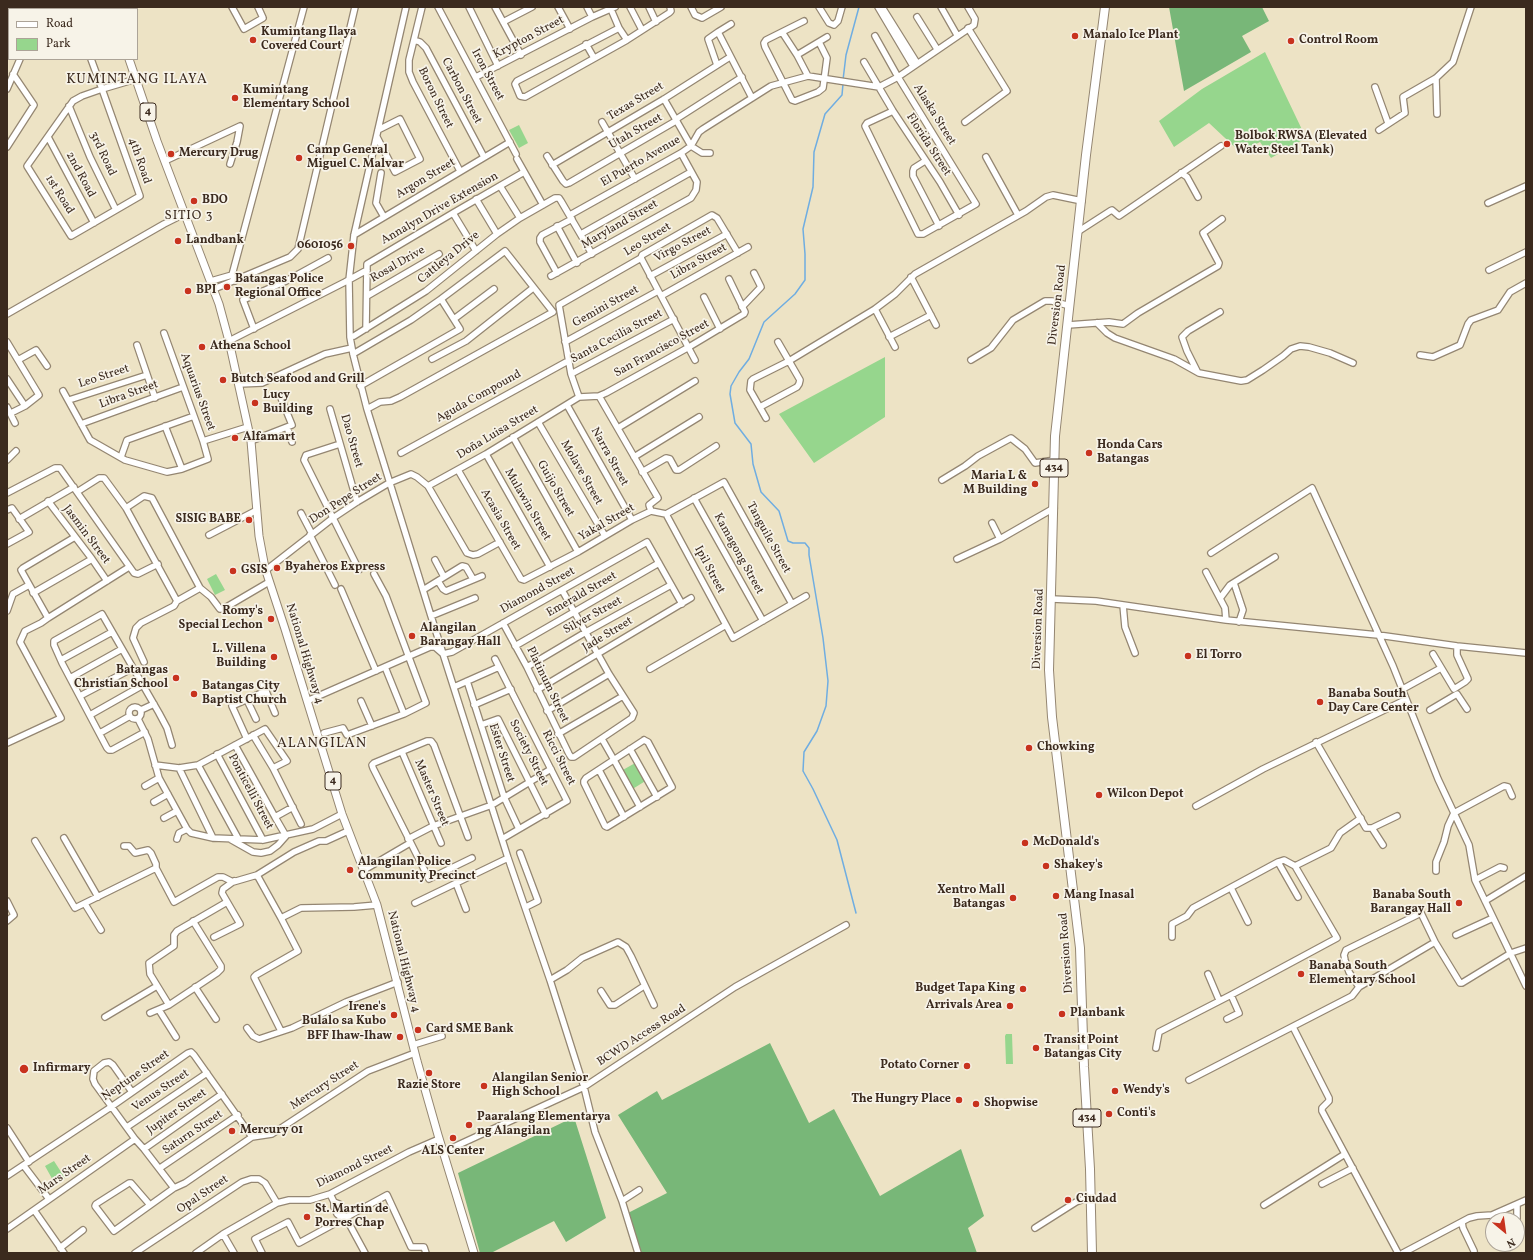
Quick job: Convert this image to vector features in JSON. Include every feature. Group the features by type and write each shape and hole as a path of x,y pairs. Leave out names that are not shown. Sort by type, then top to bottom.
{"highway":[{"name":"Diversion Road","path":"1092,1253 1080,942 1050,694 1050,645 1056,436 1105,7"}],"main road":[{"name":"National Highway 4","path":"129,60 165,161 214,289 229,341 251,441 260,545 266,571 307,701 321,734 342,814 378,905 398,982 412,1045 474,1253"}],"street":[{"path":"232,7 244,30 263,18 258,7"},
{"path":"235,281 232,275 304,7"},
{"path":"214,289 290,258 298,249 355,7"},
{"path":"406,7 354,235 350,280 352,351 360,386 389,483 443,654 508,858 550,980 584,1087 595,1132 622,1201 638,1253"},
{"name":"Boron Street","path":"422,7 409,60 408,66 410,77 460,171"},
{"name":"Iron Street","path":"438,7 510,142 516,157 543,205"},
{"path":"469,7 498,66"},
{"path":"495,7 521,55"},
{"path":"503,22 532,7"},
{"path":"558,7 570,29"},
{"path":"586,7 592,17"},
{"path":"630,7 642,30"},
{"path":"649,7 656,22"},
{"path":"619,28 515,82 520,96 525,97 627,40 669,13 671,11 670,7"},
{"path":"691,7 695,15 702,18 721,7"},
{"path":"819,7 831,24 836,23 842,8"},
{"path":"878,7 915,64"},
{"path":"882,7 915,64"},
{"path":"941,7 957,35"},
{"path":"879,87 898,77 957,35 974,25 975,20 968,7"},
{"path":"1378,130 1405,113 1403,97 1436,78 1453,62 1471,7"},
{"path":"612,8 619,28 627,40"},
{"name":"Krypton Street","path":"476,77 612,8"},
{"path":"917,17 937,49"},
{"path":"804,20 766,40 764,43 790,98 795,101 821,91 823,88 827,56 819,42"},
{"path":"717,65 708,39 731,24"},
{"path":"965,122 1007,91 968,28"},
{"path":"718,32 752,98"},
{"path":"782,32 797,55 808,76"},
{"name":"Alaska Street","path":"875,36 898,77 976,204 959,215"},
{"path":"797,55 827,37"},
{"name":"Carbon Street","path":"414,40 420,42 426,48 484,157"},
{"path":"586,44 594,58"},
{"name":"Texas Street","path":"552,164 664,99 730,56"},
{"path":"7,89 20,60"},
{"name":"4th Road","path":"71,236 140,196 90,60"},
{"name":"Florida Street","path":"864,62 893,111 959,215"},
{"path":"7,73 12,77 34,105 7,147"},
{"name":"El Puerto Avenue","path":"558,273 540,242 542,235 681,153 691,146 699,132 703,129 771,86 808,76 879,87"},
{"name":"Utah Street","path":"547,156 563,182 566,184 620,154 676,120 742,77"},
{"path":"1436,78 1437,114"},
{"path":"48,137 73,100 102,89 136,79"},
{"path":"1375,87 1388,123"},
{"path":"664,99 691,146 702,153 710,153"},
{"name":"3rd Road","path":"69,106 90,158 116,210"},
{"path":"893,111 867,123 865,126 918,234 923,234 959,215"},
{"path":"377,137 395,172 420,159 400,119 378,130"},
{"path":"602,122 635,179"},
{"path":"165,161 240,126 230,164"},
{"name":"1st Road","path":"48,137 27,166 71,236"},
{"name":"2nd Road","path":"48,137 94,223"},
{"name":"Argon Street","path":"354,235 510,142"},
{"path":"1079,231 1110,210 1119,216 1220,146"},
{"path":"581,234 691,172 681,153"},
{"path":"986,157 1018,215"},
{"path":"926,161 914,168 913,176 938,226"},
{"name":"Annalyn Drive Extension","path":"229,341 350,280 367,267 453,213 524,172"},
{"name":"Maryland Street","path":"551,276 577,263 691,198 696,190 697,182 691,172"},
{"path":"381,173 376,203 384,217"},
{"path":"1181,173 1187,177 1198,197"},
{"path":"500,186 520,218"},
{"path":"1488,203 1526,186"},
{"path":"766,418 750,390 752,380 789,361 875,309 895,294 911,277 1018,215 1046,197 1055,196 1082,201"},
{"name":"Cattleya Drive","path":"354,336 426,291 497,234 520,218 543,205 556,198 559,198 571,217"},
{"path":"476,199 497,234"},
{"path":"7,314 164,224 186,213"},
{"path":"453,213 476,251"},
{"name":"Leo Street","path":"565,342 558,304 641,258 642,255 712,215 717,218 738,253"},
{"path":"571,217 592,254"},
{"path":"1068,325 1109,322 1123,324 1218,266 1219,263 1203,233 1222,219"},
{"path":"557,226 577,263"},
{"name":"Virgo Street","path":"650,276 727,234"},
{"name":"Libra Street","path":"659,293 748,247"},
{"path":"239,384 262,383 325,354 352,351 411,320 506,251 553,312 400,397 391,401 380,402 367,409"},
{"path":"1489,270 1526,252"},
{"name":"Rosal Drive","path":"367,296 439,254"},
{"path":"254,329 243,300 286,281 328,258"},
{"path":"641,258 695,360"},
{"path":"366,329 367,267"},
{"path":"729,279 742,307 761,287 754,273"},
{"path":"211,282 232,275"},
{"path":"911,277 936,325"},
{"path":"1420,354 1433,357 1460,345 1471,320 1498,310 1510,292 1526,283"},
{"path":"432,359 466,341 534,288"},
{"path":"454,319 494,289"},
{"name":"Gemini Street","path":"565,342 659,293"},
{"path":"704,297 720,329"},
{"path":"360,386 460,329 441,299"},
{"path":"972,360 991,348 1013,320 1045,301 1052,301 1070,306"},
{"name":"San Francisco Street","path":"579,397 599,396 689,347 744,314 745,312 742,307"},
{"path":"875,309 895,347"},
{"path":"1197,371 1185,347 1182,337 1188,331 1220,312"},
{"path":"890,337 931,315"},
{"name":"Santa Cecilia Street","path":"571,374 674,319"},
{"path":"1097,323 1107,333 1115,338 1174,358 1199,373 1232,380 1247,380 1291,349 1300,346 1309,346 1353,363"},
{"name":"Aquarius Street","path":"164,332 208,459 182,469"},
{"path":"7,342 39,395 25,406 11,413"},
{"path":"565,342 571,374 579,397"},
{"path":"760,407 797,387 799,384 800,380 778,342"},
{"path":"137,345 155,398"},
{"path":"18,360 36,350 47,366"},
{"name":"Aguda Compound","path":"401,453 568,361"},
{"name":"Leo Street","path":"69,400 147,375"},
{"path":"7,379 25,406"},
{"path":"618,428 695,381"},
{"name":"Libra Street","path":"81,424 183,387"},
{"path":"63,392 69,400 90,440 125,460 168,472 182,469 165,426"},
{"path":"599,396 658,498 649,505 651,511"},
{"name":"Doña Luisa Street","path":"428,486 486,454 579,397"},
{"path":"251,441 292,424 281,398"},
{"name":"Narra Street","path":"567,405 632,520"},
{"path":"7,407 15,423"},
{"name":"Dao Street","path":"330,409 357,502"},
{"path":"121,457 127,440 194,416"},
{"path":"634,457 699,417"},
{"name":"Molave Street","path":"538,422 605,536"},
{"path":"203,441 248,427"},
{"path":"287,427 292,442"},
{"name":"Guijo Street","path":"513,437 578,552"},
{"path":"942,480 978,456 1010,438 1025,450 1035,463 1055,460"},
{"path":"340,444 306,455 304,460 359,570"},
{"path":"642,472 666,458 670,459 676,470 679,470 716,446"},
{"path":"7,460 16,452"},
{"name":"Mulawin Street","path":"486,454 550,567"},
{"path":"7,493 57,468 60,468 134,573 138,574 158,564"},
{"name":"Acasia Street","path":"458,470 521,579 524,580"},
{"name":"Don Pepe Street","path":"266,571 333,518 389,483 411,474 428,486 467,553 474,555 478,554 500,542"},
{"path":"19,519 48,501 99,478 104,478 126,508 177,601"},
{"name":"Tanguile Street","path":"694,498 724,482 792,604"},
{"path":"1211,553 1312,488 1393,666 1405,700 1454,814 1470,845 1476,880 1526,986"},
{"path":"126,508 144,496 152,498 200,588 211,597 220,609 223,609 269,582"},
{"path":"666,514 694,498"},
{"name":"Kamagong Street","path":"694,498 763,620"},
{"name":"Jasmin Street","path":"48,501 107,581"},
{"path":"7,510 12,508 29,532 7,544"},
{"path":"957,559 1000,539 1054,508"},
{"path":"209,535 257,510"},
{"name":"Yakal Street","path":"524,580 651,511 666,514"},
{"path":"301,512 335,585"},
{"name":"Ipil Street","path":"666,514 733,638 763,620"},
{"path":"992,523 1000,539"},
{"path":"48,618 21,570 75,537"},
{"name":"Diamond Street","path":"443,654 452,652 647,542 659,563"},
{"path":"1220,597 1227,588 1275,557"},
{"path":"33,592 92,559"},
{"path":"435,560 444,577"},
{"path":"659,563 682,604"},
{"name":"Emerald Street","path":"516,646 659,563"},
{"path":"423,590 464,566 473,579"},
{"path":"7,743 61,718 20,642 25,631 41,623 129,567"},
{"path":"1206,572 1226,608 1226,620"},
{"path":"321,734 343,728 347,735 404,714 426,702 386,596 374,574"},
{"path":"438,581 446,591 482,576"},
{"path":"1234,583 1243,610 1239,622"},
{"path":"7,611 13,594 29,585"},
{"name":"Silver Street","path":"527,667 586,632 671,585"},
{"path":"144,662 133,638 136,628 141,623 174,606 177,601 200,588"},
{"path":"341,589 376,671"},
{"path":"562,590 609,674 634,714 634,716 602,739 640,807"},
{"path":"763,620 806,596"},
{"path":"431,616 475,598"},
{"name":"Jade Street","path":"536,690 691,598"},
{"path":"1052,598 1096,601 1239,622 1378,635 1457,646 1526,653"},
{"path":"1123,605 1125,626 1135,653"},
{"path":"145,732 112,750 107,748 61,660 54,645 54,641 102,614 167,728 172,745"},
{"name":"Platinum Street","path":"503,623 527,667 536,690 571,757 574,757 602,739"},
{"path":"650,669 726,625"},
{"path":"61,660 112,632"},
{"path":"1430,710 1468,679 1457,655 1457,646"},
{"path":"307,701 430,647 435,647 443,654"},
{"path":"70,678 122,649"},
{"path":"1433,654 1467,709"},
{"name":"Ricci Street","path":"495,659 567,802 502,839"},
{"path":"385,667 404,714"},
{"path":"80,696 133,668"},
{"path":"454,687 499,668"},
{"path":"1402,690 1441,668"},
{"path":"547,710 609,674"},
{"name":"Ester Street","path":"467,681 504,797 519,829"},
{"path":"263,684 275,713"},
{"path":"90,715 143,686"},
{"path":"474,705 511,689"},
{"path":"247,739 232,706 266,691"},
{"path":"558,734 623,696"},
{"path":"247,700 256,719"},
{"path":"1196,806 1316,742 1405,700"},
{"path":"361,701 372,726"},
{"path":"141,710 154,704"},
{"path":"130,716 130,710 132,708 136,707 141,710"},
{"path":"138,719 142,714 141,710"},
{"path":"100,733 130,716"},
{"path":"130,716 132,719 138,719"},
{"path":"138,719 148,739 159,778 187,830 191,834 213,838 263,840 313,829 342,814"},
{"name":"Society Street","path":"481,725 498,719 546,815"},
{"path":"155,765 179,768 198,765 265,729 286,761 273,768"},
{"path":"253,735 273,768 301,824"},
{"path":"646,740 672,787 607,827 605,826 584,783 584,780 614,760 646,740"},
{"path":"468,838 434,745 431,741 427,741 374,762 372,765 429,879 472,858"},
{"path":"1316,742 1366,828 1372,828 1397,816"},
{"path":"235,745 286,836"},
{"path":"630,749 657,797"},
{"name":"Master Street","path":"402,752 441,843"},
{"name":"Ponticelli Street","path":"217,754 263,840"},
{"path":"198,765 239,840"},
{"path":"179,768 213,838"},
{"path":"364,870 433,826 492,805 551,768"},
{"path":"599,770 624,817"},
{"path":"145,786 159,778"},
{"path":"1436,871 1436,862 1444,842 1448,826 1454,814 1504,786 1508,787 1512,796"},
{"path":"154,802 168,794"},
{"path":"275,817 293,807"},
{"path":"164,818 177,811"},
{"path":"1296,866 1331,848 1340,833 1361,818"},
{"path":"1372,828 1383,844"},
{"path":"177,839 179,834 187,830"},
{"path":"124,846 129,846 135,854 148,850 151,853 156,864 156,868 174,902 218,877 223,877 234,881 257,875 294,852 319,841 326,841 348,831"},
{"path":"230,839 246,850 261,853 270,851 286,836"},
{"path":"64,838 98,897"},
{"path":"35,841 74,907 85,904 156,868"},
{"path":"520,853 538,901 526,908"},
{"path":"415,903 508,858"},
{"path":"1156,1048 1159,1032 1219,1000 1232,995 1337,938 1296,866 1288,860 1278,862 1193,908 1187,916 1172,924 1172,937"},
{"path":"1278,862 1298,896"},
{"path":"1476,880 1500,867 1504,868"},
{"path":"257,875 298,951 254,977 281,1031"},
{"path":"1485,901 1526,876"},
{"path":"214,937 240,924 222,893 222,890 234,881"},
{"path":"456,883 466,909"},
{"path":"1231,888 1248,922"},
{"path":"7,901 14,915 7,921"},
{"path":"168,1005 150,974 149,963 174,946 175,933 227,902"},
{"path":"85,904 100,930"},
{"path":"281,918 301,908 378,905"},
{"path":"1359,987 1349,972 1344,955 1346,950 1421,913 1435,942 1460,983 1511,953 1526,948"},
{"path":"1456,934 1494,918"},
{"path":"150,1014 168,1005 221,969 221,966 193,922"},
{"name":"BCWD Access Road","path":"443,1152 584,1087 735,987 846,925"},
{"path":"550,980 568,970 582,958 618,942 626,947 654,1004"},
{"path":"1189,1080 1352,996 1359,987 1435,942"},
{"path":"1208,974 1219,1000"},
{"path":"247,1028 259,1039 281,1031 346,1002 398,982"},
{"path":"105,1017 158,986"},
{"path":"601,991 612,1006 644,986"},
{"path":"195,987 216,1019"},
{"path":"1227,1020 1239,1013 1232,995"},
{"path":"159,1010 176,1037"},
{"path":"1293,1027 1329,1098 1329,1101 1322,1108 1322,1111 1398,1253"},
{"path":"412,1045 442,1036"},
{"name":"Neptune Street","path":"7,1176 24,1166 191,1052 238,1115 252,1137"},
{"name":"Mercury Street","path":"150,1205 131,1183 129,1183 95,1206 114,1231 174,1188 185,1183 252,1137 272,1134 368,1071 415,1053"},
{"path":"132,1092 113,1065 109,1062 104,1063 94,1071 93,1078 95,1084 135,1140 160,1168 174,1188"},
{"name":"Venus Street","path":"127,1127 207,1073"},
{"name":"Jupiter Street","path":"144,1149 222,1094"},
{"name":"Saturn Street","path":"160,1168 238,1115"},
{"path":"7,1128 29,1162"},
{"name":"Diamond Street","path":"196,1253 223,1234 277,1203 289,1200 310,1200 330,1194 409,1152 439,1139"},
{"name":"Mars Street","path":"7,1229 135,1140"},
{"path":"1264,1205 1345,1154"},
{"path":"24,1166 49,1199"},
{"path":"1322,1184 1353,1168"},
{"name":"Opal Street","path":"135,1253 242,1182 251,1178 260,1179 265,1183 277,1203"},
{"path":"622,1201 639,1190"},
{"path":"330,1194 337,1214 344,1218 365,1253"},
{"path":"262,1253 255,1239 288,1222 299,1243 387,1195 411,1247 424,1247 426,1253"},
{"path":"1035,1228 1076,1202 1090,1197"},
{"path":"1403,1253 1462,1222 1477,1216 1492,1215 1526,1200"},
{"path":"1517,1204 1517,1212"},
{"path":"34,1210 64,1253"},
{"path":"1462,1222 1463,1228 1474,1251"},
{"path":"60,1248 83,1230"},
{"path":"223,1234 234,1253"}],"green space":[{"path":"1169,7 1262,7 1269,21 1242,36 1251,52 1184,91"},
{"path":"1265,52 1306,138 1271,158 1260,142 1240,152 1209,123 1174,147 1159,121 1202,89"},
{"path":"519,125 528,143 519,148 509,130"},
{"path":"885,357 885,417 814,463 779,414"},
{"path":"216,574 225,590 215,595 207,579"},
{"path":"637,762 647,780 631,790 621,771"},
{"path":"1006,1034 1012,1034 1013,1064 1006,1064"},
{"path":"770,1043 809,1123 834,1109 880,1196 961,1149 984,1216 968,1228 977,1253 640,1253 628,1213 667,1193 618,1115 657,1091 662,1100"},
{"path":"574,1117 606,1218 566,1242 554,1221 491,1253 480,1253 458,1173"},
{"path":"54,1161 65,1178 55,1184 45,1166"}],"waterway":[{"path":"843,80 846,55 859,7"},
{"path":"843,84 842,95 825,114 814,152 813,187 803,229 805,280 795,294 764,322 749,359 731,386 730,394 735,423 751,444 753,464 761,492 779,511 788,541 793,543 805,543 809,548 828,681 826,706 817,731 804,752 803,771 837,840 856,913"}],"place":[{"name":"Manalo Ice Plant","path":"1075,36"},
{"name":"Kumintang Ilaya Covered Court","path":"253,40"},
{"name":"Control Room","path":"1291,41"},
{"name":"Kumintang Elementary School","path":"235,98"},
{"name":"Bolbok RWSA (Elevated Water Steel Tank)","path":"1227,144"},
{"name":"Mercury Drug","path":"171,154"},
{"name":"Camp General Miguel C. Malvar","path":"299,158"},
{"name":"BDO","path":"194,201"},
{"name":"Landbank","path":"178,241"},
{"name":"0601056","path":"351,246"},
{"name":"Batangas Police Regional Office","path":"227,287"},
{"name":"BPI","path":"188,291"},
{"name":"Athena School","path":"202,347"},
{"name":"Butch Seafood and Grill","path":"223,380"},
{"name":"Lucy Building","path":"255,403"},
{"name":"Alfamart","path":"235,438"},
{"name":"Honda Cars Batangas","path":"1089,453"},
{"name":"Maria L & M Building","path":"1035,484"},
{"name":"SISIG BABE","path":"249,520"},
{"name":"Byaheros Express","path":"277,568"},
{"name":"GSIS","path":"233,571"},
{"name":"Romy's Special Lechon","path":"271,619"},
{"name":"Alangilan Barangay Hall","path":"412,636"},
{"name":"El Torro","path":"1188,656"},
{"name":"L. Villena Building","path":"274,657"},
{"name":"Batangas Christian School","path":"176,678"},
{"name":"Batangas City Baptist Church","path":"194,694"},
{"name":"Banaba South Day Care Center","path":"1320,702"},
{"name":"Chowking","path":"1029,748"},
{"name":"Wilcon Depot","path":"1099,795"},
{"name":"McDonald's","path":"1025,843"},
{"name":"Shakey's","path":"1046,866"},
{"name":"Alangilan Police Community Precinct","path":"350,870"},
{"name":"Mang Inasal","path":"1056,896"},
{"name":"Xentro Mall Batangas","path":"1013,898"},
{"name":"Banaba South Barangay Hall","path":"1459,903"},
{"name":"Banaba South Elementary School","path":"1301,974"},
{"name":"Budget Tapa King","path":"1023,989"},
{"name":"Arrivals Area","path":"1010,1006"},
{"name":"Planbank","path":"1062,1014"},
{"name":"Irene's Bulalo sa Kubo","path":"394,1015"},
{"name":"Card SME Bank","path":"418,1030"},
{"name":"BFF Ihaw-Ihaw","path":"400,1037"},
{"name":"Transit Point Batangas City","path":"1036,1048"},
{"name":"Potato Corner","path":"967,1066"},
{"name":"Infirmary","path":"24,1069"},
{"name":"Razie Store","path":"429,1073"},
{"name":"Alangilan Senior High School","path":"484,1086"},
{"name":"Wendy's","path":"1115,1091"},
{"name":"The Hungry Place","path":"959,1100"},
{"name":"Shopwise","path":"976,1104"},
{"name":"Conti's","path":"1109,1114"},
{"name":"Paaralang Elementarya ng Alangilan","path":"469,1125"},
{"name":"Mercury 01","path":"232,1131"},
{"name":"ALS Center","path":"453,1138"},
{"name":"Ciudad","path":"1068,1200"},
{"name":"St. Martin de Porres Chap","path":"307,1217"}],"district":[{"name":"KUMINTANG ILAYA","path":"137,80"},
{"name":"SITIO 3","path":"189,217"},
{"name":"ALANGILAN","path":"322,744"}]}
